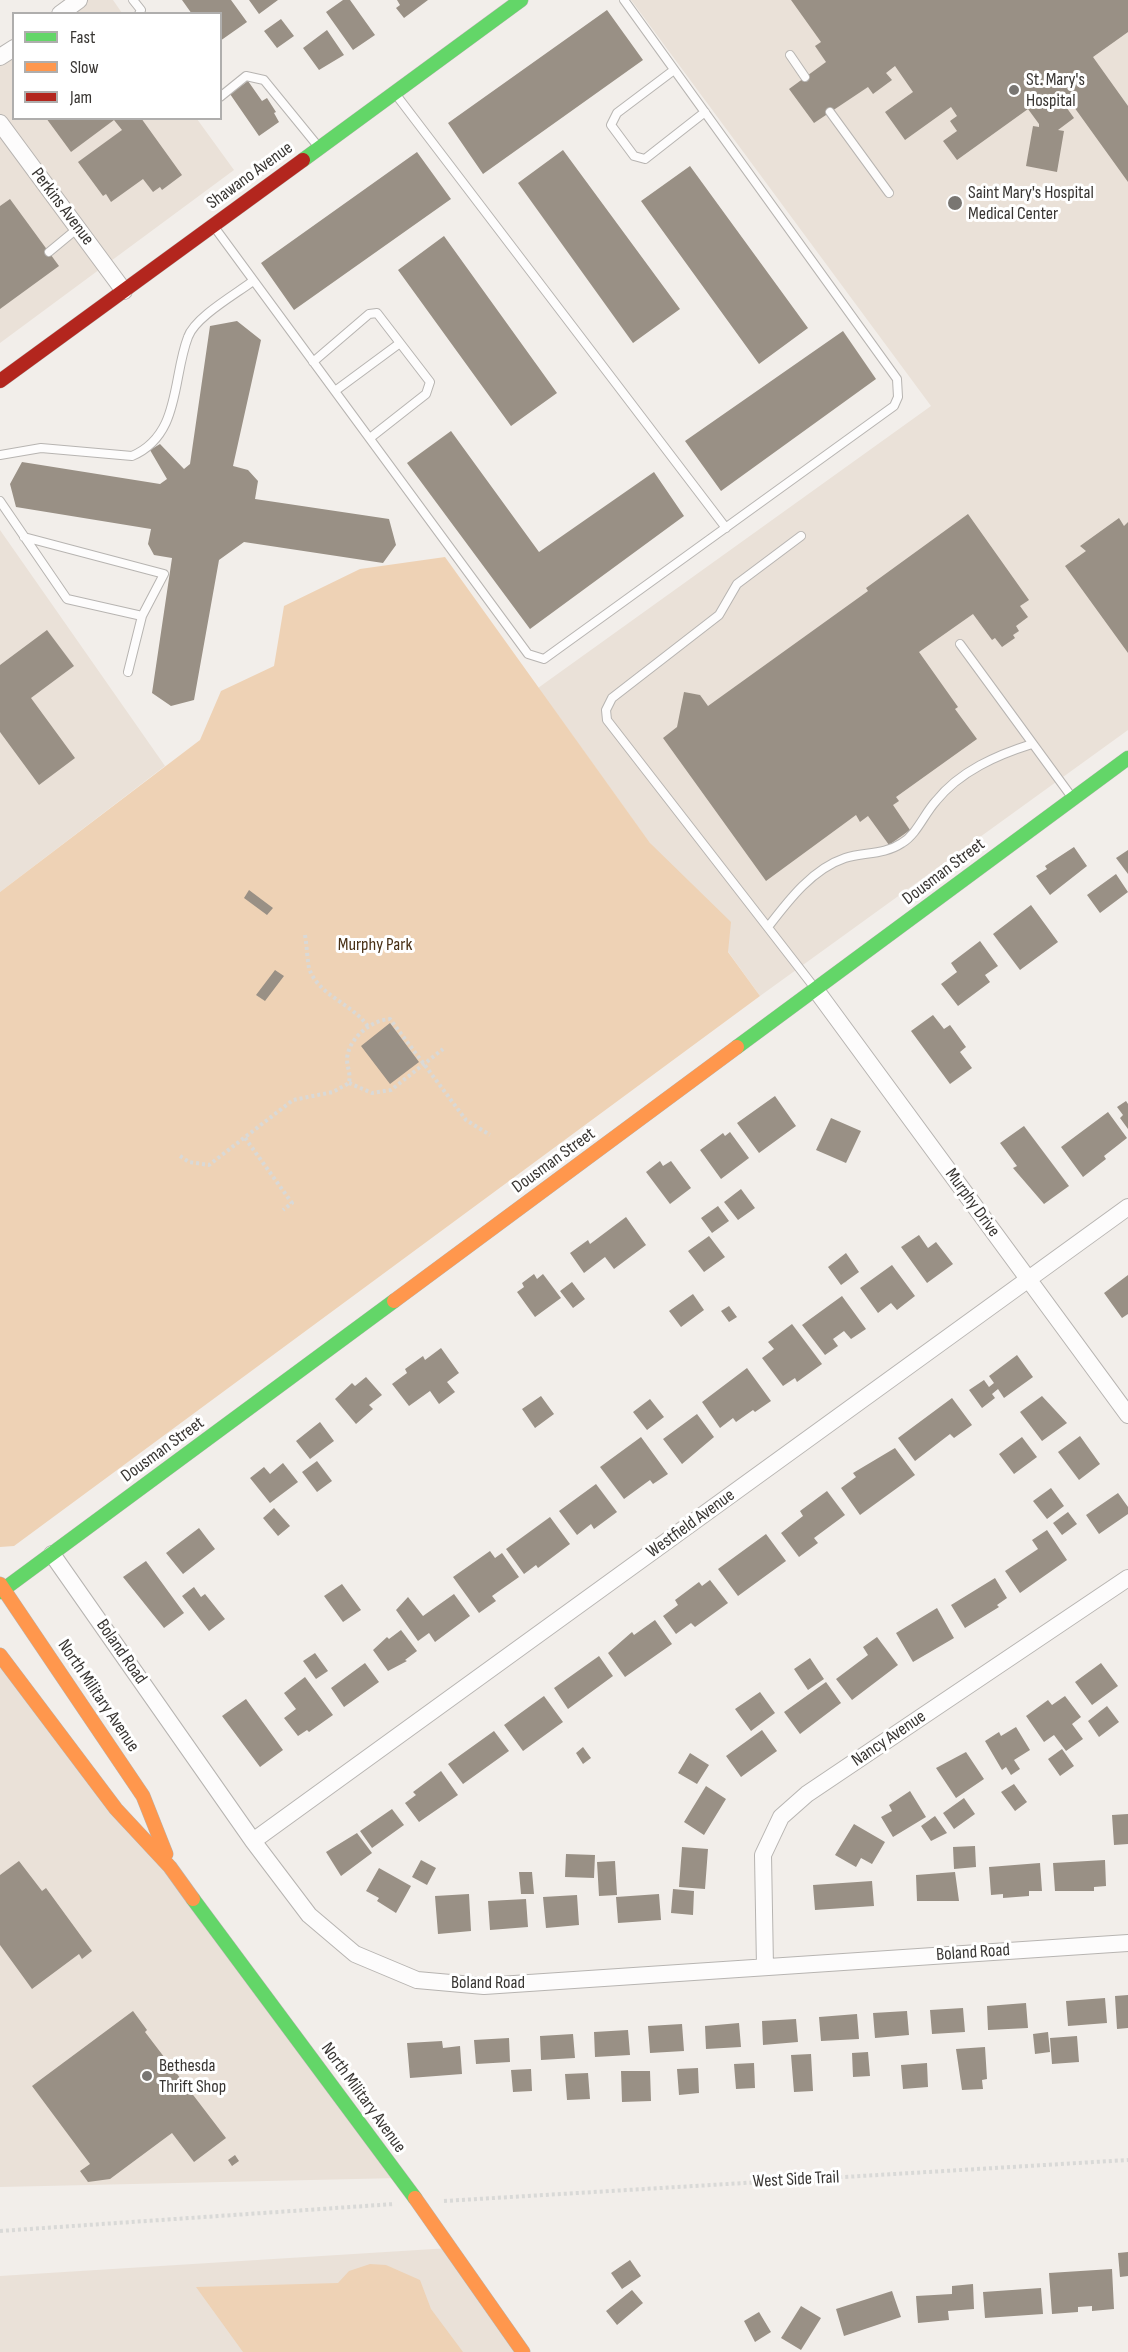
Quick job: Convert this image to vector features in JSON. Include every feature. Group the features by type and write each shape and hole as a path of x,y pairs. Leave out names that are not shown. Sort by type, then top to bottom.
{"main road":[{"name":"Shawano Avenue","path":"0,381 521,0"},
{"name":"Dousman Street","path":"1,1588 52,1554 1128,758"},
{"name":"North Military Avenue","path":"1,1588 143,1796 170,1867"},
{"name":"North Military Avenue","path":"0,1655 116,1809 170,1867 418,2203 523,2352"}],"street":[{"path":"63,12 79,0"},
{"name":"Perkins Avenue","path":"3,134 78,228 124,291"},
{"name":"Murphy Drive","path":"816,990 1128,1415"},
{"name":"Westfield Avenue","path":"253,1841 1128,1207"},
{"name":"Boland Road","path":"52,1554 253,1841 309,1915 355,1954 417,1980 484,1986 1128,1943"},
{"name":"Nancy Avenue","path":"765,1967 763,1855 781,1817 807,1794 1128,1578"}],"lane":[{"path":"133,0 141,10 140,12"},
{"path":"213,225 528,654 544,659 894,406 898,397 897,379 624,0"},
{"path":"790,55 805,77"},
{"path":"674,70 616,113 611,125 634,156 645,159 705,112"},
{"path":"222,95 246,76 264,80 319,148"},
{"path":"395,92 726,528"},
{"path":"830,112 889,193"},
{"path":"49,252 78,228"},
{"path":"0,455 41,447 132,456 141,452 159,434 172,409 188,336 198,322 253,281"},
{"path":"313,362 369,314 377,313 430,382 426,394 370,438"},
{"path":"335,391 400,343"},
{"path":"0,501 67,598 142,616"},
{"path":"801,536 737,584 719,615 612,698 606,710 608,720 816,990"},
{"path":"24,537 164,574 142,616 128,672"},
{"path":"960,644 1073,799"},
{"path":"768,927 793,894 830,865 847,858 888,850 904,842 943,791 985,762 1032,744"}],"path":[{"path":"305,935 310,969 315,978 323,989 361,1015 369,1028"},
{"path":"349,1083 350,1048 369,1028 382,1019 395,1021 466,1120 490,1135"},
{"path":"349,1083 372,1093 391,1090 426,1065 443,1049"},
{"path":"180,1156 189,1162 209,1166 292,1100 333,1092 349,1083"},
{"path":"245,1138 292,1203 283,1210"},
{"name":"West Side Trail","path":"463,2200 1128,2160"},
{"path":"0,2231 372,2206"}],"shaded area":[{"path":"79,0 113,0 121,12 63,12"},
{"path":"631,0 1128,0 1128,730 760,996 538,688 931,406"},
{"path":"12,49 12,120 198,120 234,170 0,343 0,57"},
{"path":"0,530 165,766 0,892"},
{"path":"0,1655 400,2178 0,2187"},
{"path":"450,2248 523,2352 0,2352 0,2276"}],"green space":[{"name":"Murphy Park","path":"445,557 650,843 731,922 728,952 760,996 14,1546 0,1547 0,892 200,740 221,691 274,666 284,606 360,569"},
{"path":"370,2264 386,2265 420,2280 431,2309 463,2352 243,2352 196,2287 338,2283 349,2271"}],"building":[{"path":"182,0 231,0 247,22 222,40 222,12 191,12"},
{"path":"249,0 278,0 259,14"},
{"path":"343,0 350,0 375,35 353,50 326,12"},
{"path":"397,0 428,0 404,18 396,8 400,5"},
{"name":"St. Mary's Hospital","path":"791,0 1128,0 1128,32 1093,57 1128,106 1128,182 1069,100 1064,104 1074,118 1058,130 1064,131 1057,172 1026,166 1033,126 1039,127 1028,109 957,160 943,141 957,131 950,121 957,116 951,107 905,140 885,112 913,92 895,66 886,73 892,80 873,94 868,87 814,123 789,89 826,62 815,46 821,42"},
{"path":"607,10 643,60 483,174 448,123"},
{"path":"281,19 294,36 277,48 264,31"},
{"path":"327,30 344,55 319,70 303,48"},
{"path":"248,81 262,101 267,98 279,122 259,136 230,94"},
{"path":"47,120 114,120 71,152"},
{"path":"114,120 142,120 182,175 162,190 160,187 153,192 143,179 111,202 106,194 103,196 78,162 122,130"},
{"path":"563,150 680,309 633,343 518,183"},
{"path":"417,152 451,199 294,310 261,263"},
{"path":"690,166 808,328 759,364 641,201"},
{"path":"10,199 59,266 0,309 0,206"},
{"path":"444,236 557,393 511,426 398,270"},
{"path":"237,321 261,340 233,466 248,470 258,481 255,499 389,519 396,545 383,563 244,542 219,560 194,700 171,706 152,693 172,558 154,555 148,544 151,529 16,507 10,484 22,462 160,484 167,479 150,450 160,444 184,469 190,464 210,326"},
{"path":"843,331 876,379 721,491 685,441"},
{"path":"451,431 539,552 654,472 684,516 530,629 407,463"},
{"path":"968,514 1029,600 1020,606 1028,617 1016,626 1019,631 1013,635 1015,638 1002,647 995,638 992,640 973,614 919,652 958,707 955,709 977,739 896,797 899,801 893,805 910,830 889,845 868,816 860,822 856,815 766,881 663,738 677,727 684,692 700,695 708,706 868,591 866,588"},
{"path":"1119,518 1124,526 1128,522 1128,653 1065,566 1086,551 1080,546"},
{"path":"47,630 74,666 31,698 75,758 39,785 0,732 0,665"},
{"path":"1074,847 1087,866 1050,895 1036,876 1047,869 1045,866"},
{"path":"1128,850 1128,874 1116,858"},
{"path":"1116,874 1128,892 1100,913 1087,895"},
{"path":"249,890 273,908 267,915 244,898"},
{"path":"1031,905 1058,942 1020,970 993,934"},
{"path":"980,941 998,966 985,975 990,982 958,1006 941,984 957,972 951,963"},
{"path":"275,970 284,976 265,1001 256,995"},
{"path":"933,1015 944,1029 950,1025 966,1047 960,1052 972,1068 950,1084 911,1031"},
{"path":"390,1023 419,1062 390,1084 361,1046"},
{"path":"775,1096 796,1126 759,1153 737,1123"},
{"path":"1126,1101 1128,1129 1120,1118 1123,1115 1117,1107"},
{"path":"1108,1112 1127,1138 1083,1177 1061,1147"},
{"path":"831,1118 861,1131 846,1163 816,1150"},
{"path":"1024,1126 1069,1186 1044,1204 1013,1168 1017,1166 1000,1143"},
{"path":"730,1132 749,1158 721,1179 700,1150 723,1133 725,1136"},
{"path":"660,1161 663,1166 671,1161 691,1188 670,1204 646,1172"},
{"path":"741,1189 755,1208 738,1220 724,1202"},
{"path":"718,1206 729,1221 712,1233 701,1218"},
{"path":"626,1217 646,1245 614,1269 605,1257 584,1273 570,1253 588,1240 590,1244"},
{"path":"919,1235 928,1248 936,1242 953,1264 927,1283 901,1247"},
{"path":"709,1236 725,1257 704,1272 688,1251"},
{"path":"846,1253 859,1272 841,1285 828,1267"},
{"path":"892,1265 915,1296 897,1310 891,1303 878,1313 860,1288"},
{"path":"534,1274 537,1279 543,1274 561,1298 535,1317 517,1292 524,1287 522,1283"},
{"path":"1128,1275 1128,1314 1122,1318 1104,1293"},
{"path":"572,1282 585,1299 573,1308 560,1291"},
{"path":"693,1294 704,1310 681,1327 669,1311"},
{"path":"842,1296 866,1329 851,1339 844,1331 833,1339 838,1346 825,1355 802,1325"},
{"path":"729,1306 737,1317 729,1322 721,1311"},
{"path":"792,1324 822,1364 797,1382 795,1378 783,1386 762,1358 774,1349 768,1342"},
{"path":"441,1348 459,1373 447,1382 455,1392 439,1404 430,1391 409,1406 392,1384 407,1373 405,1369 423,1356 425,1360"},
{"path":"1017,1355 1033,1377 1004,1398 998,1389 992,1394 995,1398 982,1408 969,1390 984,1380 989,1387 994,1383 989,1376"},
{"path":"747,1368 771,1401 736,1422 733,1418 720,1428 702,1402"},
{"path":"366,1377 382,1395 369,1405 373,1409 356,1424 335,1399 352,1383 355,1386"},
{"path":"541,1396 554,1414 535,1428 522,1409"},
{"path":"1042,1396 1067,1423 1042,1441 1020,1412"},
{"path":"952,1398 972,1425 954,1438 950,1434 915,1461 898,1438"},
{"path":"650,1399 664,1417 647,1430 633,1412"},
{"path":"697,1414 714,1437 682,1464 663,1439"},
{"path":"320,1422 334,1441 310,1459 296,1441"},
{"path":"1080,1436 1100,1464 1079,1480 1058,1452"},
{"path":"641,1437 668,1474 653,1484 650,1480 624,1499 600,1467"},
{"path":"1022,1437 1037,1457 1014,1474 999,1454"},
{"path":"895,1448 915,1475 860,1515 841,1488 856,1477 853,1473"},
{"path":"317,1461 332,1481 317,1492 302,1472"},
{"path":"283,1463 298,1482 270,1503 250,1478 264,1467 270,1474"},
{"path":"596,1484 617,1512 594,1529 591,1524 577,1535 559,1511"},
{"path":"1051,1488 1064,1506 1047,1519 1033,1501"},
{"path":"827,1491 845,1515 814,1538 818,1543 799,1557 781,1533 803,1516 800,1511"},
{"path":"1118,1493 1128,1507 1128,1514 1099,1534 1086,1515"},
{"path":"274,1508 290,1526 278,1536 263,1518"},
{"path":"1068,1512 1077,1524 1062,1535 1053,1523"},
{"path":"550,1517 570,1544 538,1568 536,1565 524,1574 506,1549"},
{"path":"199,1528 215,1549 183,1574 166,1553"},
{"path":"1047,1530 1067,1560 1020,1593 1005,1571 1038,1549 1032,1540"},
{"path":"766,1534 786,1561 738,1596 718,1569"},
{"path":"490,1551 495,1558 502,1553 519,1577 492,1596 496,1601 479,1613 453,1577"},
{"path":"146,1561 184,1613 164,1628 123,1577"},
{"path":"995,1578 1007,1598 997,1605 999,1607 965,1628 951,1605"},
{"path":"710,1580 728,1603 695,1627 691,1623 676,1634 663,1616 678,1605 675,1600 699,1582 702,1586"},
{"path":"342,1584 361,1610 343,1622 324,1596"},
{"path":"194,1587 201,1597 205,1594 225,1619 209,1631 182,1596"},
{"path":"454,1594 470,1616 435,1642 429,1633 418,1641 396,1610 408,1597 423,1616"},
{"path":"937,1608 954,1638 913,1662 896,1633"},
{"path":"655,1620 672,1644 625,1677 608,1653 632,1632 634,1635"},
{"path":"401,1630 417,1651 405,1660 407,1661 388,1671 373,1650 387,1637 389,1639"},
{"path":"877,1637 898,1665 852,1700 836,1679 868,1655 863,1647"},
{"path":"315,1653 328,1671 316,1679 303,1661"},
{"path":"599,1656 613,1676 568,1709 554,1688"},
{"path":"810,1658 824,1679 808,1690 794,1669"},
{"path":"365,1663 379,1682 344,1707 331,1688"},
{"path":"1101,1663 1118,1686 1092,1705 1075,1682"},
{"path":"305,1677 333,1715 309,1732 307,1730 298,1736 284,1718 296,1709 284,1693"},
{"path":"826,1682 841,1703 800,1734 784,1712"},
{"path":"760,1692 775,1713 751,1731 735,1709"},
{"path":"544,1696 563,1722 523,1751 504,1725"},
{"path":"1065,1696 1081,1717 1072,1724 1083,1739 1066,1751 1054,1735 1044,1742 1026,1716 1048,1700 1052,1705"},
{"path":"246,1699 283,1750 260,1767 222,1716"},
{"path":"1107,1706 1119,1722 1099,1737 1088,1721"},
{"path":"1016,1727 1030,1750 1014,1760 1020,1769 1011,1775 1006,1767 1002,1770 985,1741 999,1732 1001,1736"},
{"path":"762,1730 777,1751 741,1777 726,1756"},
{"path":"494,1731 509,1751 463,1784 448,1764"},
{"path":"583,1747 591,1758 583,1764 576,1753"},
{"path":"1062,1749 1074,1766 1060,1776 1048,1759"},
{"path":"966,1752 984,1779 956,1798 936,1768"},
{"path":"690,1753 709,1765 697,1784 678,1773"},
{"path":"441,1771 458,1795 419,1822 405,1803 416,1795 413,1792"},
{"path":"1014,1784 1027,1802 1015,1811 1001,1792"},
{"path":"706,1786 726,1799 704,1835 684,1822"},
{"path":"910,1791 926,1817 893,1837 881,1817 892,1811 889,1805"},
{"path":"964,1798 975,1814 954,1829 943,1813"},
{"path":"392,1809 404,1825 372,1848 360,1831"},
{"path":"1128,1814 1128,1844 1114,1845 1112,1815"},
{"path":"935,1816 947,1833 931,1841 921,1826"},
{"path":"854,1824 885,1842 872,1864 861,1858 856,1867 835,1855"},
{"path":"357,1833 372,1853 341,1876 326,1852"},
{"path":"975,1846 976,1867 954,1869 953,1847"},
{"path":"682,1847 708,1849 705,1889 679,1887"},
{"path":"566,1854 595,1855 594,1878 565,1877"},
{"path":"421,1860 436,1868 427,1885 412,1877"},
{"path":"1105,1860 1106,1886 1094,1887 1094,1891 1055,1891 1053,1863"},
{"path":"19,1861 42,1891 46,1888 92,1951 82,1959 79,1954 32,1989 0,1945 0,1875"},
{"path":"615,1861 617,1895 599,1896 597,1862"},
{"path":"1040,1863 1042,1891 1029,1891 1029,1896 1003,1898 1003,1894 991,1895 989,1867"},
{"path":"379,1868 411,1886 396,1913 377,1901 379,1898 366,1891"},
{"path":"519,1872 532,1872 534,1894 521,1894"},
{"path":"955,1872 959,1901 917,1901 916,1875"},
{"path":"872,1881 874,1906 815,1910 813,1885"},
{"path":"673,1889 694,1891 693,1915 671,1913"},
{"path":"469,1894 471,1931 438,1934 435,1896"},
{"path":"659,1894 661,1920 618,1923 616,1897"},
{"path":"577,1895 579,1925 546,1928 543,1897"},
{"path":"526,1899 528,1927 490,1930 488,1901"},
{"path":"1128,1995 1128,2028 1117,2029 1115,1996"},
{"path":"1105,1998 1107,2023 1068,2026 1066,2001"},
{"path":"1026,2003 1028,2028 988,2030 987,2006"},
{"path":"963,2008 965,2032 932,2034 930,2010"},
{"path":"133,2011 147,2030 145,2032 226,2138 194,2162 172,2133 110,2179 88,2182 80,2171 90,2164 32,2086"},
{"path":"907,2011 909,2035 875,2038 873,2013"},
{"path":"857,2014 859,2039 821,2041 819,2017"},
{"path":"796,2019 798,2042 763,2045 762,2021"},
{"path":"739,2023 741,2047 706,2049 705,2026"},
{"path":"682,2024 684,2051 650,2053 648,2026"},
{"path":"628,2030 630,2055 595,2057 594,2032"},
{"path":"1048,2032 1050,2052 1035,2054 1033,2034"},
{"path":"573,2034 575,2058 541,2060 540,2036"},
{"path":"1077,2036 1079,2062 1052,2064 1050,2038"},
{"path":"509,2038 510,2062 476,2064 474,2040"},
{"path":"442,2041 443,2048 460,2046 462,2074 410,2078 407,2043"},
{"path":"985,2047 987,2079 982,2080 983,2089 962,2090 956,2049"},
{"path":"868,2052 870,2076 853,2077 852,2053"},
{"path":"811,2054 813,2091 794,2092 791,2055"},
{"path":"754,2063 755,2088 736,2089 734,2064"},
{"path":"927,2063 928,2087 903,2089 901,2065"},
{"path":"698,2068 699,2093 679,2095 677,2069"},
{"path":"531,2069 532,2091 513,2092 511,2070"},
{"path":"621,2071 650,2071 651,2101 622,2102"},
{"path":"588,2073 590,2099 567,2100 565,2074"},
{"path":"235,2155 239,2161 232,2166 228,2160"},
{"path":"1128,2252 1128,2276 1120,2277 1118,2253"},
{"path":"630,2260 641,2276 622,2289 611,2273"},
{"path":"1112,2269 1114,2309 1092,2311 1092,2306 1078,2307 1078,2312 1052,2314 1049,2273"},
{"path":"973,2284 974,2309 948,2311 949,2320 918,2323 916,2296 952,2294 952,2286"},
{"path":"1041,2288 1043,2314 985,2318 983,2292"},
{"path":"632,2290 643,2303 617,2325 606,2311"},
{"path":"892,2291 901,2317 844,2336 836,2309"},
{"path":"801,2306 821,2318 801,2350 781,2338"},
{"path":"759,2312 771,2332 755,2342 744,2321"}],"traffic: fast":[{"path":"303,160 521,0"},
{"path":"737,1047 1128,758"},
{"path":"0,1592 394,1301"},
{"path":"193,1899 415,2198"}],"traffic: slow":[{"path":"394,1301 737,1047"},
{"path":"0,1584 143,1796 166,1854"},
{"path":"0,1655 116,1809 170,1867 193,1899"},
{"path":"415,2198 523,2352"}],"traffic: jam":[{"path":"0,381 303,160"}],"place":[{"name":"St. Mary's Hospital","path":"1014,90"},
{"name":"Saint Mary's Hospital Medical Center","path":"955,203"},
{"name":"Bethesda Thrift Shop","path":"147,2076"}]}
